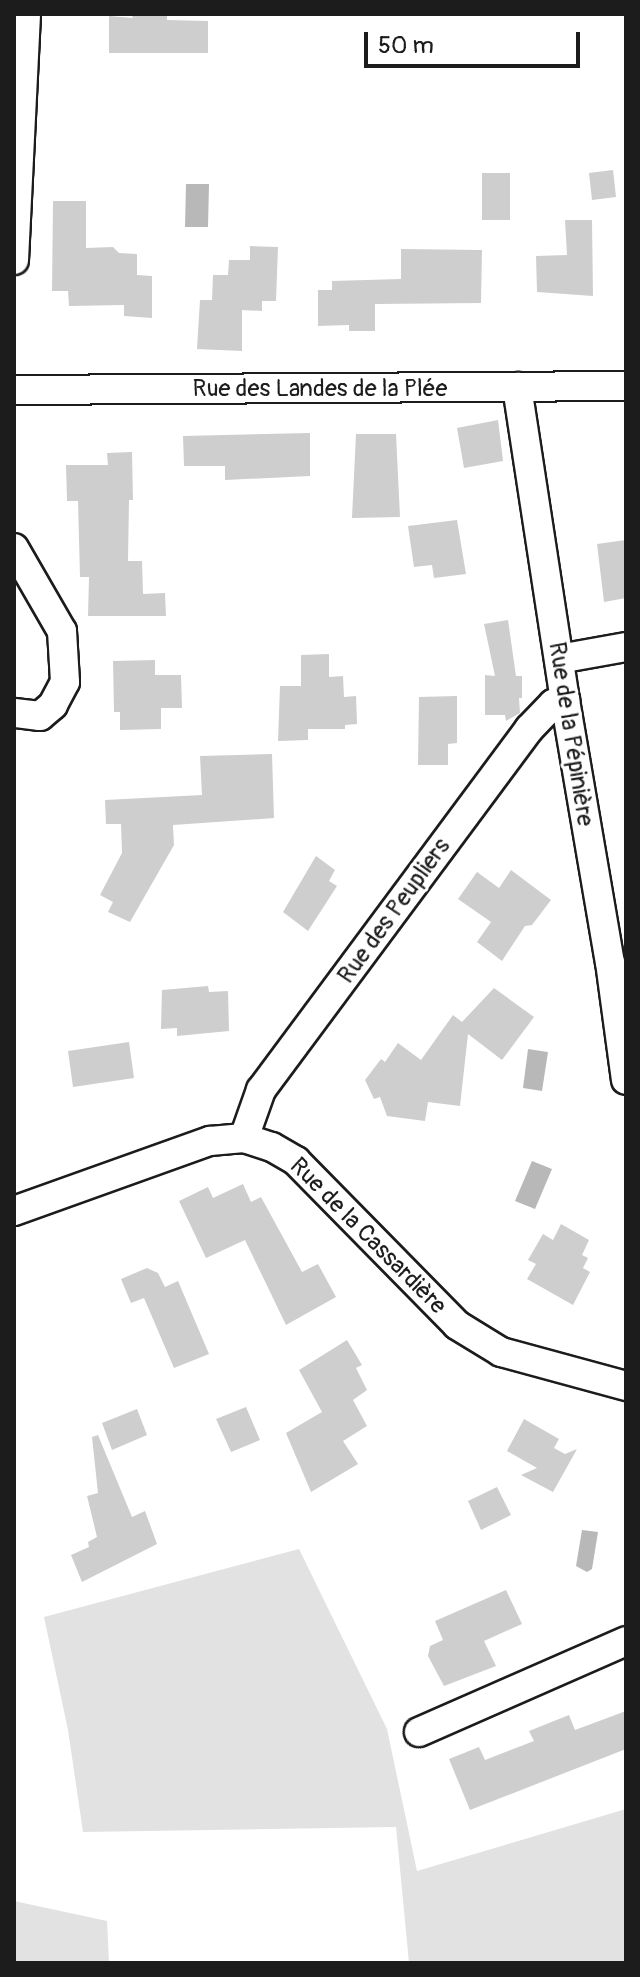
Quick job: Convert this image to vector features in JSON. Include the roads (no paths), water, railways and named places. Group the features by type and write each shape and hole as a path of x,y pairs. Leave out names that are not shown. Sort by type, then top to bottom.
{"street":[{"path":"14,260 26,14"},
{"name":"Rue des Landes de la Plée","path":"14,390 626,386"},
{"name":"Rue de la Pépinière","path":"517,387 565,700 610,962 626,1080"},
{"path":"14,548 62,631 65,682 53,705 40,716 14,713"},
{"path":"559,659 626,647"},
{"name":"Rue des Peupliers","path":"244,1138 261,1090 529,729 553,704 565,700"},
{"name":"Rue de la Cassardière","path":"14,1211 210,1141 244,1138 272,1147 296,1161 457,1325 501,1352 626,1386"},
{"path":"419,1732 626,1641"}]}
